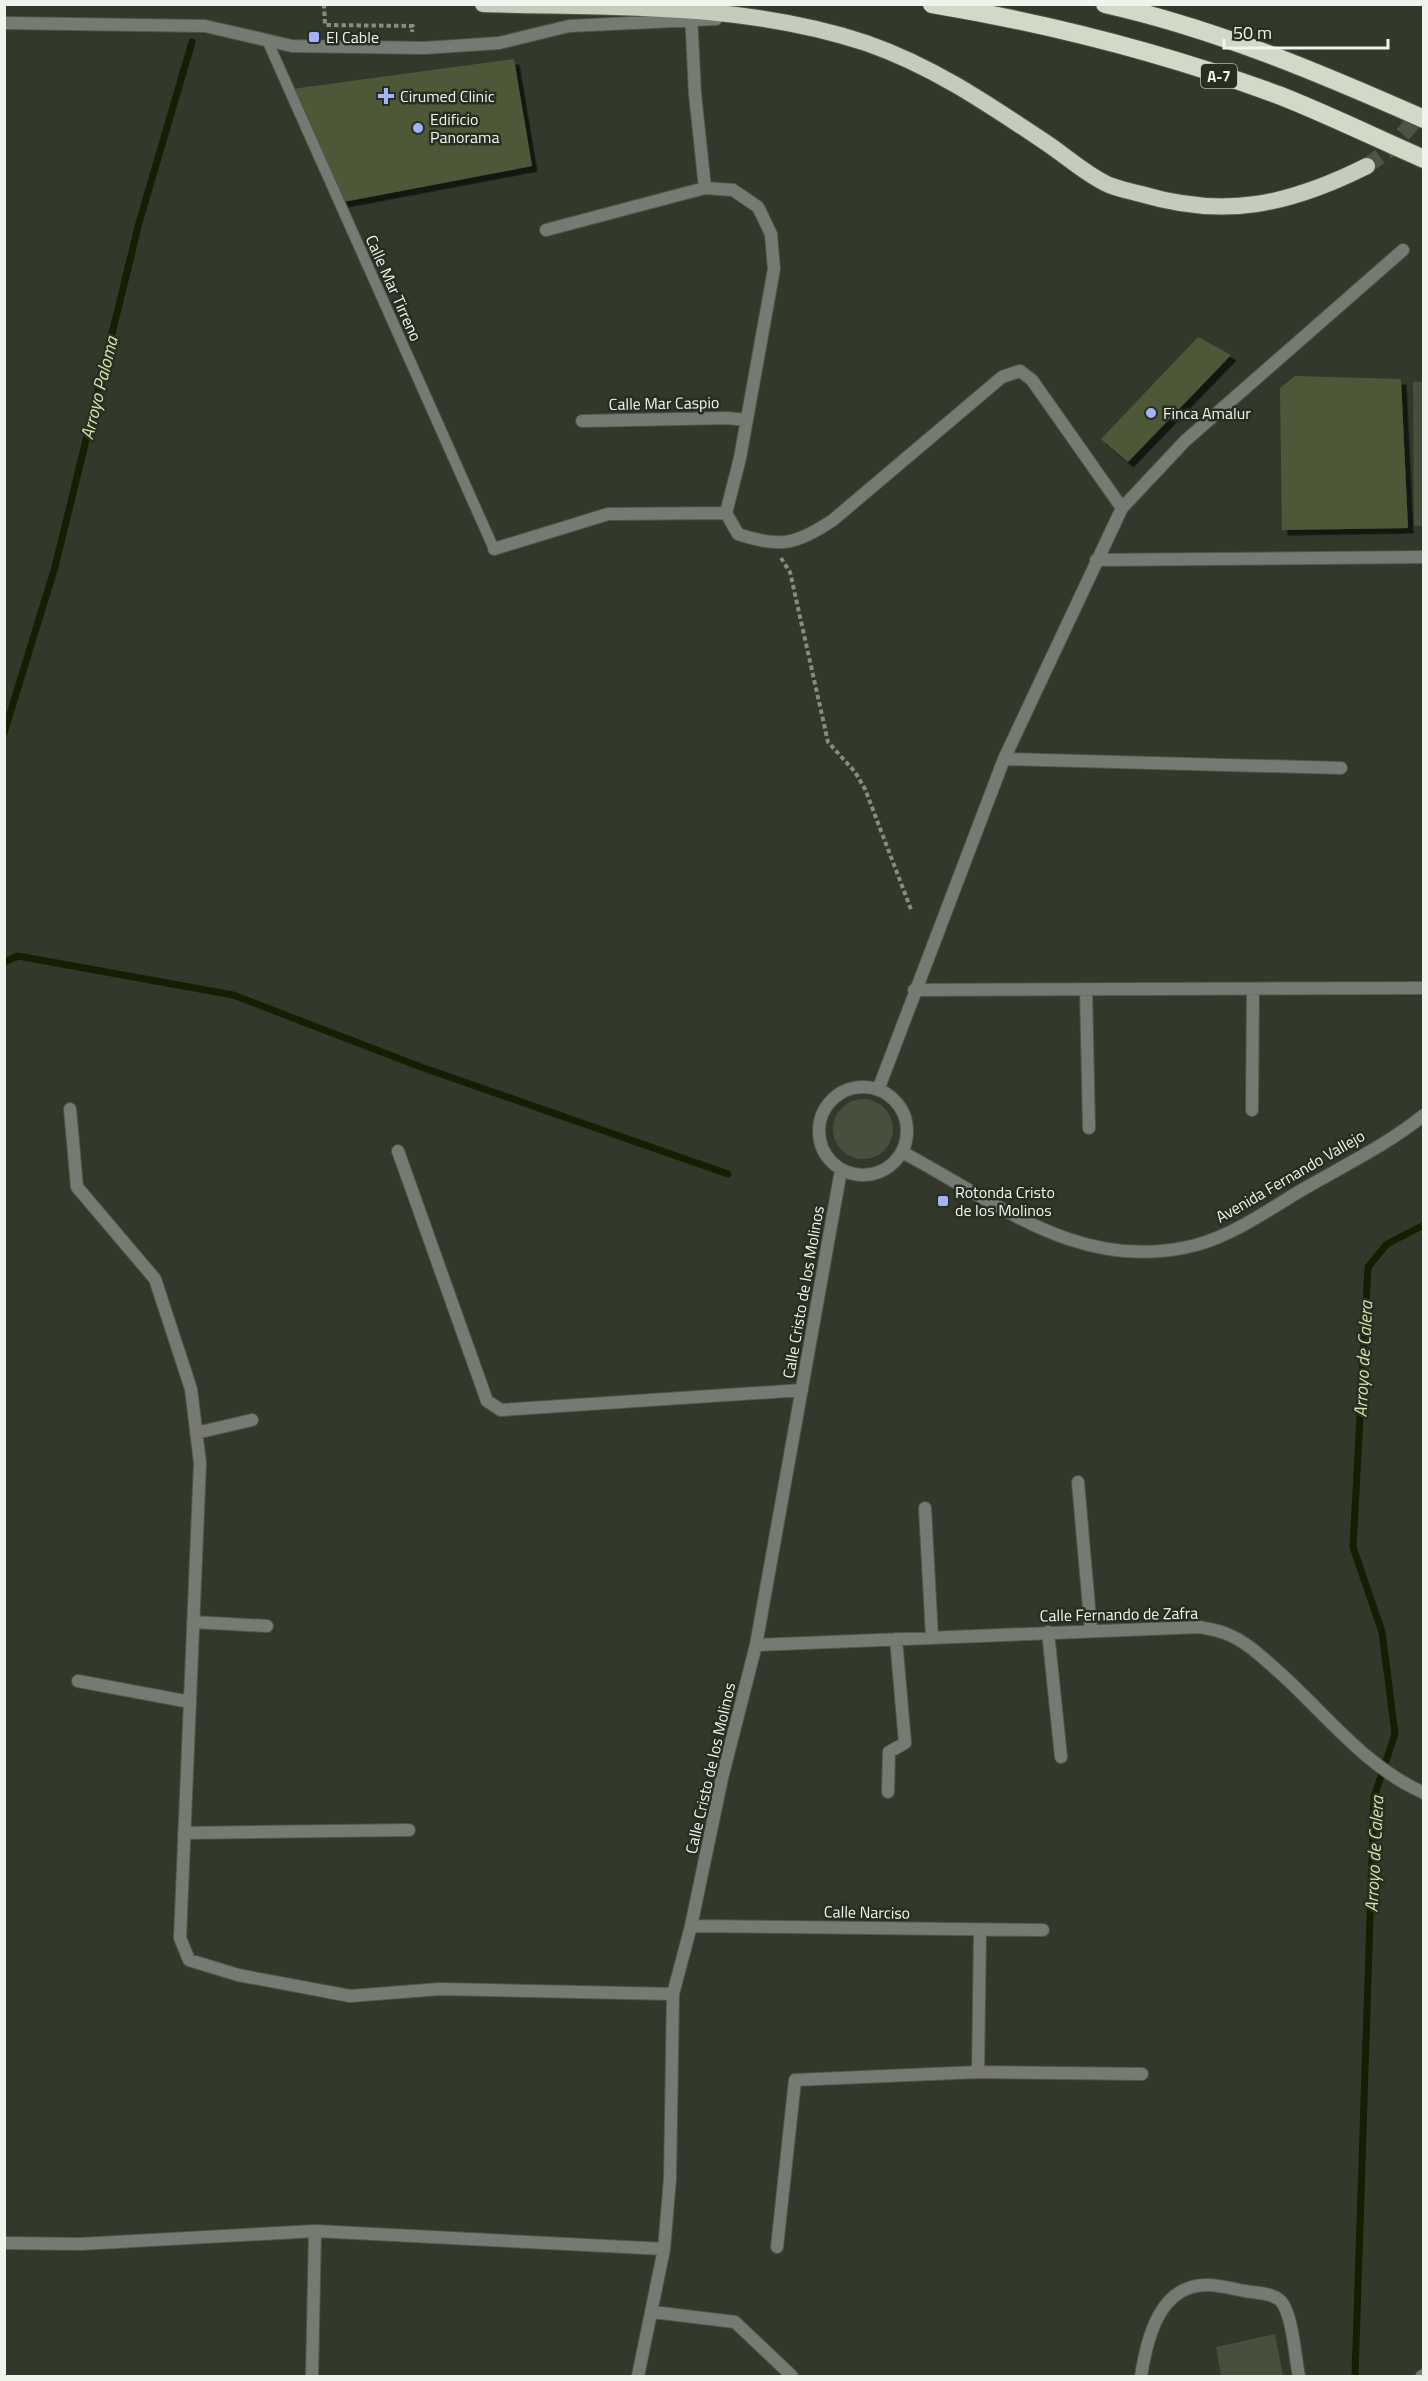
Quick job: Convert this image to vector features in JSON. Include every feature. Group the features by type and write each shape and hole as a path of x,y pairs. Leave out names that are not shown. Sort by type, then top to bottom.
{"highway":[{"path":"483,4 692,16 755,17 817,29 867,44 953,81 1108,185 1171,203 1231,209 1289,198 1327,186 1367,166"},
{"name":"A-7","path":"932,4 1006,16 1152,54 1282,97 1424,159"},
{"name":"A-7","path":"1105,4 1154,15 1295,63 1424,119"}],"street":[{"path":"4,23 205,26 292,46 424,48 500,43 569,26 692,16 695,94 705,188"},
{"path":"546,230 705,188 733,190 758,207 771,234 774,269 747,420 726,513 738,534 772,544 808,537 832,520 1002,377 1020,370 1032,380 1122,508"},
{"path":"878,1090 914,990 1004,759 1122,508 1185,441 1403,250"},
{"name":"Calle Mar Caspio","path":"582,421 727,418 747,420"},
{"path":"494,549 608,514 726,513"},
{"path":"1096,560 1424,557"},
{"path":"1004,759 1341,768"},
{"path":"914,990 1424,988"},
{"path":"1086,989 1089,1128"},
{"path":"1252,1110 1253,989"},
{"path":"864,1087 878,1090 891,1097 901,1109 907,1123 907,1138 902,1152 882,1171 855,1175 841,1170 822,1148 819,1134 820,1120 831,1101 849,1089 864,1087"},
{"path":"70,1109 77,1187 155,1279 191,1389 200,1463 180,1938 189,1960 238,1976 350,1996 440,1989 673,1994"},
{"name":"Avenida Fernando Vallejo","path":"902,1152 952,1178 1024,1222 1087,1245 1118,1252 1156,1252 1197,1244 1238,1228 1424,1114"},
{"path":"398,1151 487,1401 501,1410 802,1390"},
{"name":"Calle Cristo de los Molinos","path":"638,2376 653,2312 664,2249 670,2179 673,1994 691,1926 722,1778 756,1645 841,1170"},
{"path":"196,1433 252,1420"},
{"path":"1078,1482 1091,1630"},
{"path":"925,1508 932,1637"},
{"path":"193,1622 267,1626"},
{"name":"Calle Fernando de Zafra","path":"756,1645 1200,1627 1226,1634 1254,1649 1304,1695 1361,1753 1401,1782 1424,1793"},
{"path":"1048,1632 1061,1757"},
{"path":"888,1792 889,1752 905,1743 896,1639"},
{"path":"78,1681 190,1702"},
{"path":"184,1833 409,1830"},
{"name":"Calle Narciso","path":"691,1926 1043,1930"},
{"path":"978,2072 980,1930"},
{"path":"777,2247 795,2080 978,2072 1142,2074"},
{"path":"4,2243 80,2244 315,2231 664,2249"},
{"path":"312,2376 315,2231"},
{"path":"1141,2376 1153,2323 1166,2304 1185,2290 1207,2284 1272,2295 1283,2302 1299,2376"},
{"path":"653,2312 735,2322 792,2376"}],"lane":[{"name":"Calle Mar Tirreno","path":"267,40 494,549"}],"path":[{"path":"324,4 325,25"},
{"path":"772,544 790,572 828,742 855,772 865,789 912,912"}],"green space":[{"path":"1413,382 1423,382 1423,526 1414,526"},
{"path":"857,1099 869,1099 880,1104 888,1112 893,1129 891,1141 880,1154 869,1159 857,1159 846,1154 838,1146 833,1135 833,1123 838,1112 846,1104"},
{"path":"1275,2334 1283,2376 1221,2376 1216,2347"}],"building":[{"name":"Edificio Panorama","path":"514,59 532,166 343,202 292,89"},
{"name":"Finca Amalur","path":"1198,337 1231,355 1128,462 1101,439"},
{"path":"1295,376 1401,379 1408,528 1282,530 1280,388"}],"waterway":[{"name":"Arroyo Paloma","path":"4,733 55,567 139,223 192,42"},
{"path":"4,962 18,956 233,995 421,1067 728,1174"},
{"name":"Arroyo de Calera","path":"1355,2376 1374,1797 1395,1734 1382,1632 1353,1547 1368,1267 1387,1244 1424,1225"}],"tunnel":[{"path":"1367,166 1390,149 1424,110"}],"place":[{"name":"El Cable","path":"314,37"},
{"name":"Cirumed Clinic","path":"386,96"},
{"name":"Edificio Panorama","path":"418,128"},
{"name":"Finca Amalur","path":"1151,413"},
{"name":"Rotonda Cristo de los Molinos","path":"943,1201"}]}
